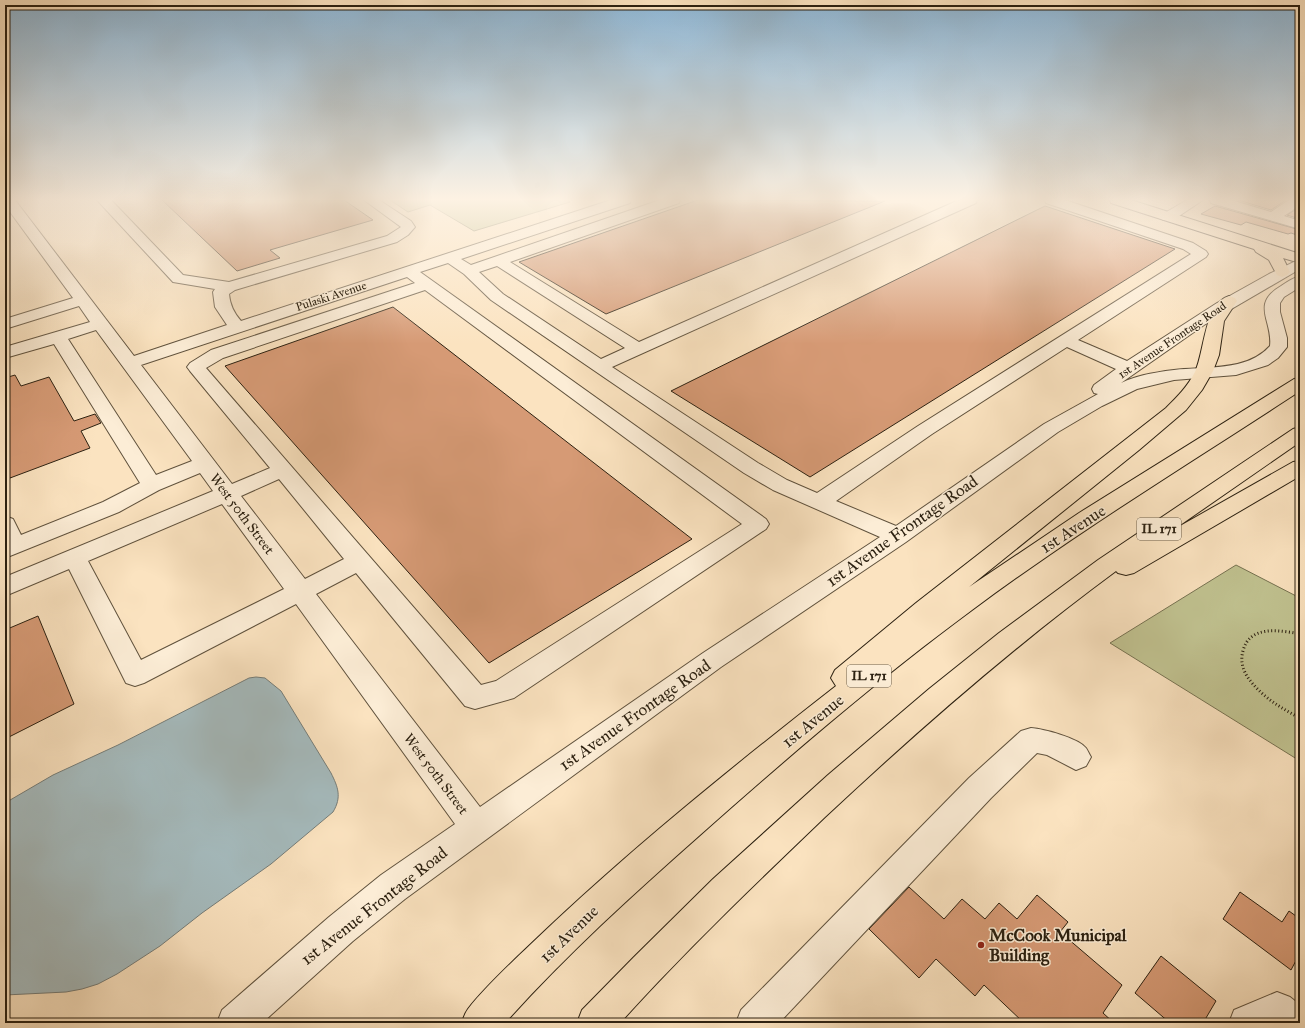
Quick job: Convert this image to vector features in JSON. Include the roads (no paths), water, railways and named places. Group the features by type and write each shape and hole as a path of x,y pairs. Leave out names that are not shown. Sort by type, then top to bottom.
{"main road":[{"path":"1259,248 1275,257 1282,272"},
{"path":"1265,248 1300,259"},
{"path":"721,797 824,696 879,647 1173,412 1189,396 1203,374 1210,355 1214,325 1219,312 1229,301"},
{"name":"1st Avenue","path":"480,1023 499,1002 579,923 721,797 810,722 964,603 1082,523 1300,383"},
{"name":"IL 171","path":"595,1023 641,973 738,878 858,767 952,686 1078,586 1300,433"},
{"path":"1022,630 1076,596 1300,467"}],"street":[{"name":"West 50th Street","path":"42,248 476,827"},
{"path":"149,248 178,279 230,287"},
{"path":"238,327 226,315 221,303 221,292 230,287 362,248"},
{"name":"Pulaski Avenue","path":"128,363 480,248"},
{"path":"469,271 536,248"},
{"path":"599,366 864,248"},
{"path":"819,502 925,430 1201,254 1191,248"},
{"path":"450,258 469,271 497,297 751,468 780,485 898,536"},
{"path":"499,261 638,349"},
{"name":"1st Avenue Frontage Road","path":"235,1023 341,929 393,887 476,827 712,660 898,536 1051,428 1128,368 1206,315 1300,263"},
{"path":"409,271 427,284 758,524 504,690 475,698 196,367 217,354 427,284"},
{"name":"1st Avenue Frontage Road","path":"1051,428 1095,402 1131,385 1152,378 1236,370 1249,367 1262,361 1272,354 1278,347 1279,338 1272,312 1272,303 1278,294 1300,281"},
{"path":"5,324 82,300"},
{"path":"5,353 100,324"},
{"path":"58,337 152,485"},
{"path":"1065,340 1128,368"},
{"path":"5,524 10,548 111,507 152,485 204,464"},
{"path":"5,587 227,495 283,470"},
{"path":"75,558 136,675 360,561"},
{"path":"754,1023 980,788 1031,740 1047,742 1076,757"}],"place":[{"name":"McCook Municipal Building","path":"981,945"}]}
